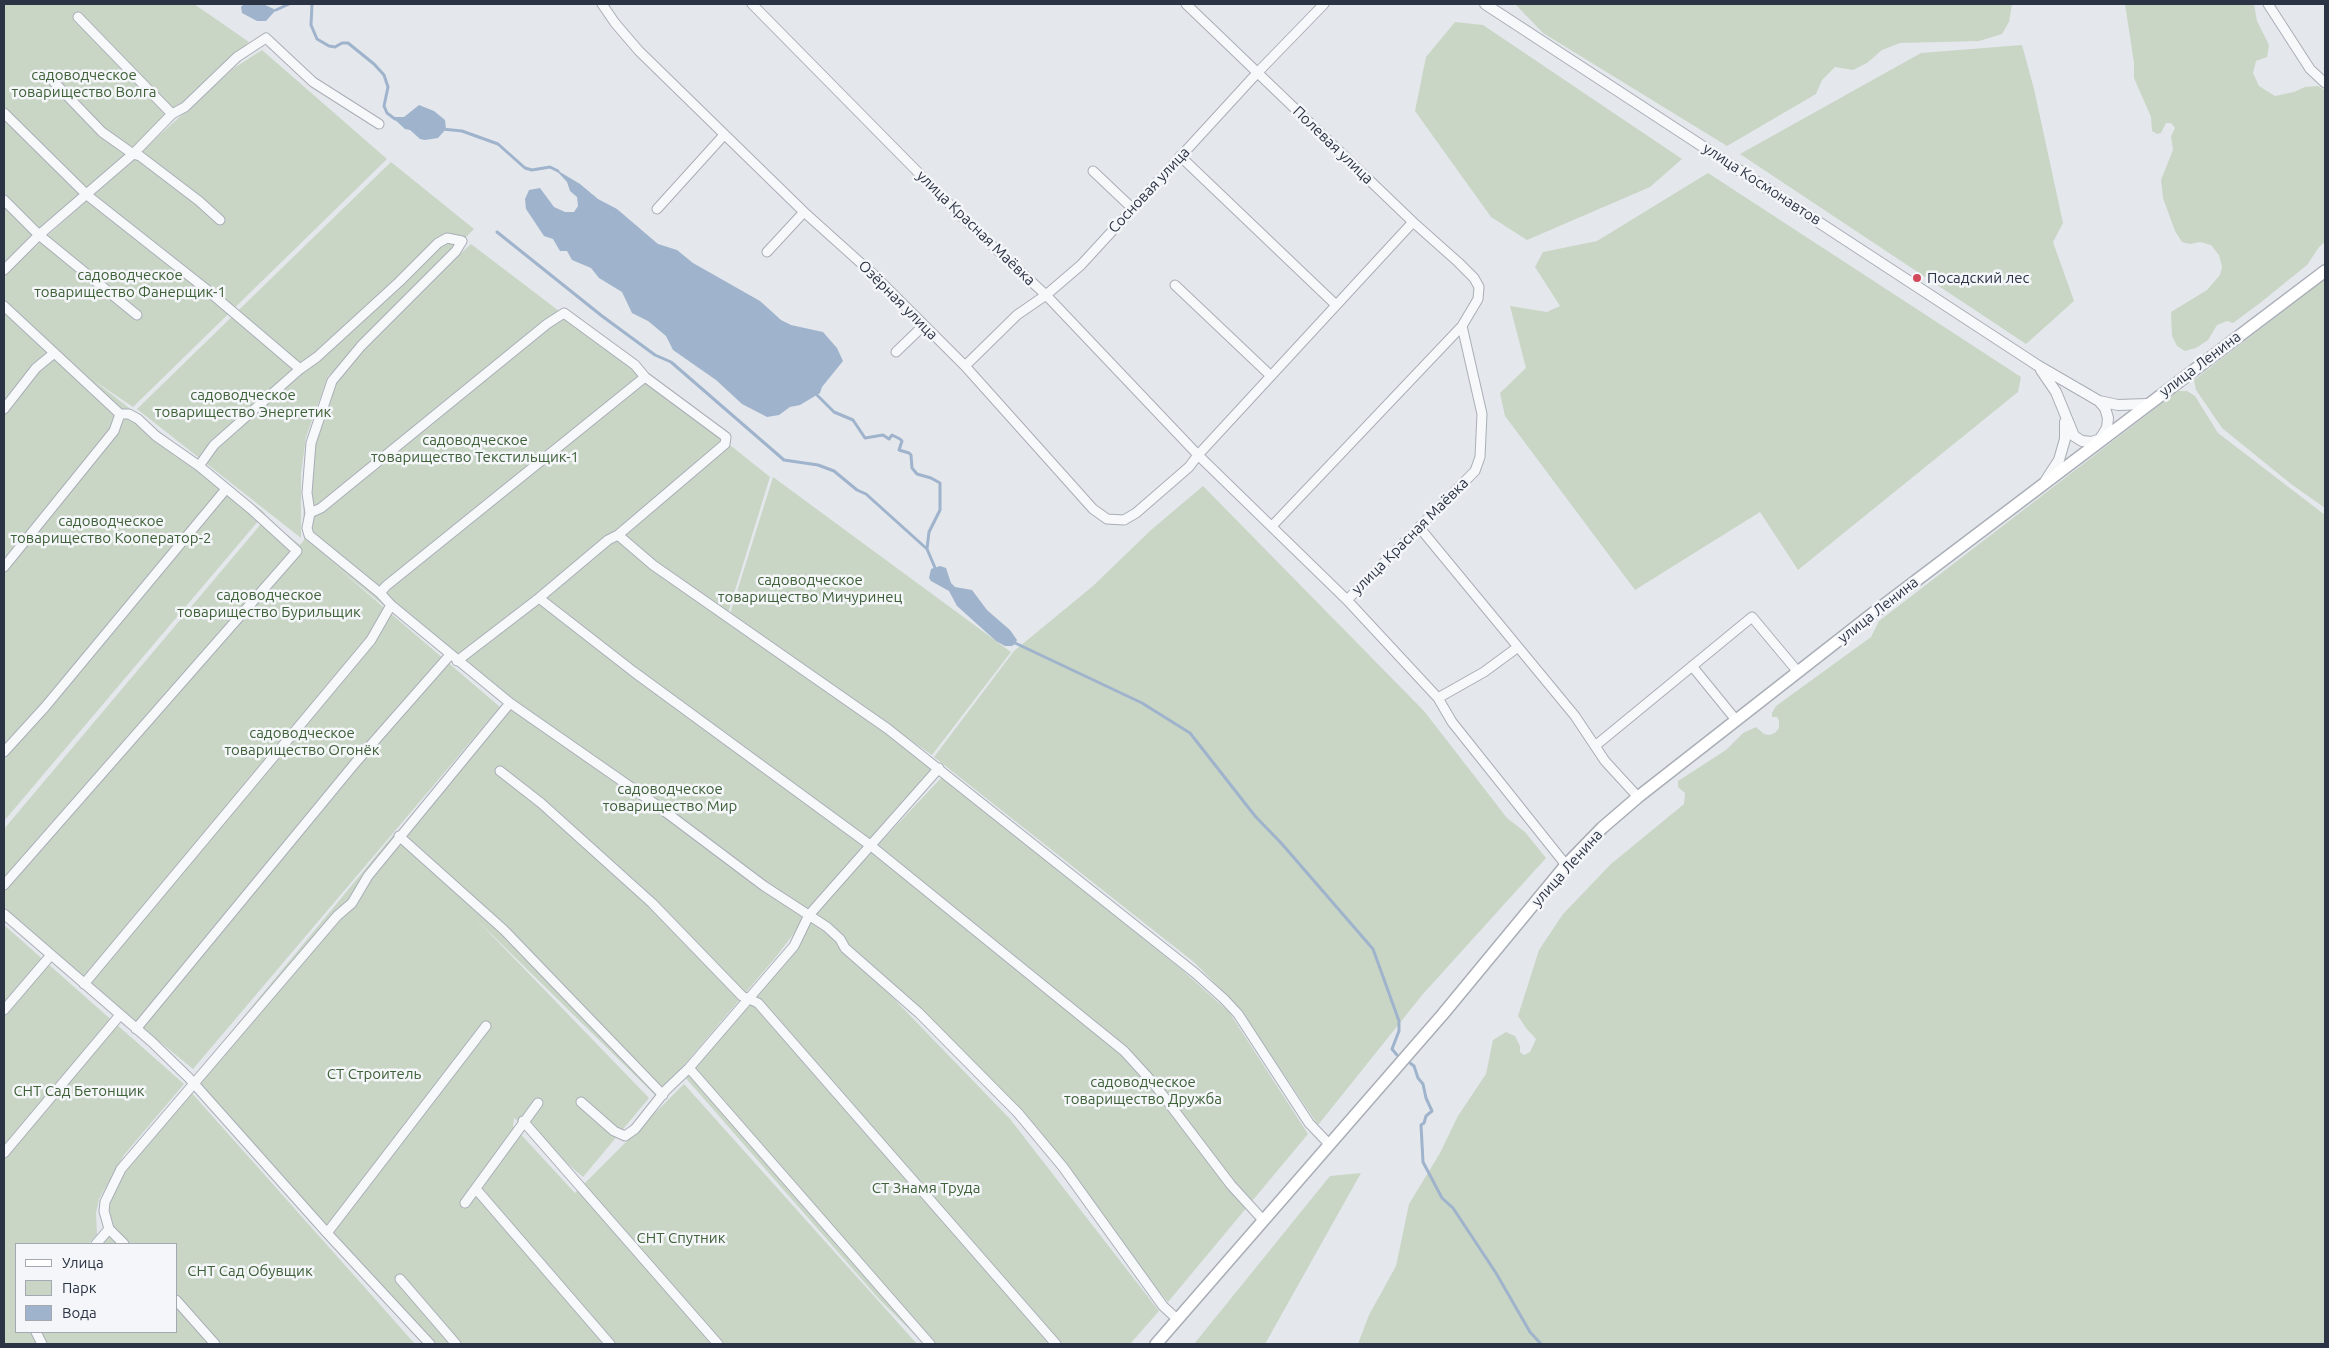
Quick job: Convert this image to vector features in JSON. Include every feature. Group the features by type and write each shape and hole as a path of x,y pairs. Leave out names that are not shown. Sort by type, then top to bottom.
{"main road":[{"name":"улица Ленина","path":"1156,1344 1465,986 1566,864 1602,828 1638,797 1736,720 2044,482 2325,271"}],"street":[{"name":"Озёрная улица","path":"602,4 615,23 639,51 804,212 873,274 965,366 1093,509 1107,519 1124,520 1136,513 1189,467 1198,455"},
{"name":"улица Красная Маёвка","path":"752,4 971,226 1046,295 1198,455 1347,600 1438,698 1452,722 1566,864"},
{"name":"Полевая улица","path":"1186,4 1412,222 1474,278 1479,287 1478,299 1462,326"},
{"name":"Сосновая улица","path":"965,366 1017,315 1046,295 1081,265 1258,72 1324,4"},
{"name":"улица Космонавтов","path":"1486,4 2037,366 2099,401"},
{"path":"2268,4 2310,69 2325,83"},
{"path":"78,17 172,114"},
{"path":"4,270 39,235 132,154 172,114 185,107 237,57 266,38 313,82 379,124"},
{"path":"53,81 102,132 132,154 147,162 220,220"},
{"path":"4,113 87,195 206,289 300,369"},
{"path":"657,209 724,135"},
{"path":"1180,156 1336,305"},
{"path":"1093,171 1132,208"},
{"path":"4,200 39,235 137,315"},
{"path":"767,252 804,212"},
{"path":"1198,455 1412,222"},
{"path":"198,466 214,445 300,369 317,357 438,242 447,238 462,241 456,251 361,346 332,381 311,443 307,493 310,512 306,528 310,534 380,593 390,605 510,703 654,804 764,886 827,927 840,939 845,948 919,1013 1018,1113 1063,1168 1163,1306 1177,1319"},
{"path":"1175,285 1271,376"},
{"path":"4,306 53,354 120,414 129,414 198,466 251,509 297,551 4,885"},
{"path":"136,1029 356,762 454,658 539,598 608,540 618,536 725,444 727,440 726,437 645,377 636,365 564,313 321,508 310,512"},
{"path":"896,352 924,325"},
{"path":"1273,526 1462,326"},
{"name":"улица Красная Маёвка","path":"1347,600 1475,470 1480,457 1482,414 1462,326"},
{"path":"4,409 36,368 53,354"},
{"path":"2037,366 2056,392 2074,436 2082,441 2092,442 2100,439 2107,428 2108,418 2105,408 2099,401"},
{"path":"380,593 386,586 645,377"},
{"path":"2099,401 2118,405 2146,404"},
{"path":"2044,482 2059,460 2065,439 2064,412"},
{"path":"4,568 114,431 120,414"},
{"path":"4,752 45,707 226,489"},
{"path":"1419,527 1575,716 1606,761 1638,797"},
{"path":"618,536 653,564 888,729 1196,973 1238,1014 1309,1124 1328,1144"},
{"path":"539,598 634,672 870,845 1124,1051 1155,1085 1231,1185 1263,1220"},
{"path":"84,984 371,640 390,605"},
{"path":"1596,746 1752,617 1798,672"},
{"path":"1438,698 1484,672 1518,647"},
{"path":"1692,666 1736,720"},
{"path":"123,1243 108,1229 104,1211 105,1202 121,1169 338,916 352,904 368,876 399,836 510,703"},
{"path":"581,1102 614,1131 625,1136 635,1129 794,946 809,915 939,768"},
{"path":"500,771 541,803 652,903 742,996 758,1003 1056,1344"},
{"path":"399,836 504,930 663,1095"},
{"path":"4,914 120,1014 194,1083 327,1234 430,1344"},
{"path":"4,1010 51,955"},
{"path":"4,1153 120,1014"},
{"path":"327,1234 486,1026"},
{"path":"689,1068 930,1344"},
{"path":"465,1203 523,1121 538,1103"},
{"path":"523,1121 718,1344"},
{"path":"476,1189 610,1344"},
{"path":"97,1243 108,1229"},
{"path":"400,1279 456,1344"},
{"path":"178,1302 215,1344"}],"green space":[{"name":"садоводческое товарищество Волга","path":"4,4 194,4 249,42 4,265"},
{"path":"1515,4 2012,4 2009,22 2002,34 1979,41 1900,43 1882,50 1867,63 1853,70 1835,67 1822,80 1816,94 1727,146 1543,33"},
{"path":"2125,4 2254,4 2257,21 2269,45 2267,57 2256,61 2253,73 2259,86 2275,96 2294,92 2305,87 2318,86 2325,90 2325,242 2319,247 2307,265 2260,303 2233,323 2227,321 2217,325 2208,340 2196,348 2185,351 2177,346 2172,336 2171,312 2207,290 2220,275 2222,267 2219,255 2211,245 2200,242 2190,244 2182,242 2175,231 2163,198 2161,180 2173,150 2171,136 2175,128 2171,123 2166,123 2161,133 2157,134 2152,131 2151,117 2134,78 2134,63"},
{"path":"1455,22 1483,25 1682,159 1650,187 1527,240 1491,217 1415,111 1426,57"},
{"path":"2022,45 2034,89 2063,223 2053,242 2074,301 2026,344 1740,154 1921,53"},
{"path":"262,50 387,159 133,407 93,380 265,513 4,821 4,311 72,363 4,300 4,275 234,68"},
{"path":"391,162 474,229 359,346 471,244 731,442 685,479 730,445 770,477 728,613 730,614 773,477 1011,652 932,755 761,637 933,767 833,883 775,958 657,1097 475,918 649,1098 583,1177 514,1118 513,1126 575,1193 684,1084 917,1344 437,1344 381,1288 193,1078 394,834 400,840 510,711 458,658 453,662 333,564 500,707 193,1069 4,914 4,829 266,518 300,545 304,540 303,480 334,371 328,376 306,437 301,473 301,538 137,409"},
{"path":"1708,173 2021,377 2018,392 1798,570 1760,512 1635,590 1505,416 1500,393 1526,368 1510,306 1547,312 1560,306 1535,267 1543,252 1597,241"},
{"path":"2325,279 2325,508 2291,484 2222,428 2196,390 2194,380"},
{"path":"2178,391 2187,391 2195,396 2218,433 2325,515 2325,1344 1358,1344 1369,1315 1396,1266 1409,1204 1440,1153 1458,1116 1486,1074 1493,1040 1506,1032 1515,1036 1520,1046 1520,1052 1524,1055 1530,1052 1536,1039 1518,1016 1539,950 1563,914 1611,864 1684,804 1685,793 1678,787 1678,781 1726,750 1743,733 1756,727 1764,734 1775,733 1779,728 1777,717 1772,717 1776,706 1871,637 1879,621"},
{"path":"1203,486 1424,711 1507,818 1525,832 1546,858 1423,994 1318,1125 1240,1009 1195,963 934,757 1014,651 1093,586 1151,530"},
{"name":"садоводческое товарищество Дружба","path":"942,777 1181,969 1229,1012 1308,1134 1168,1302 1014,1115 814,913"},
{"name":"СТ Знамя Труда","path":"813,915 1010,1119 1159,1311 1130,1344 924,1344 879,1299 684,1076"},
{"path":"4,925 184,1084 124,1155 99,1199 96,1213 97,1235 89,1243 15,1243 15,1333 178,1333 178,1243 101,1243 113,1226 108,1204 120,1175 190,1091 415,1344 4,1344"},
{"path":"1361,1173 1265,1344 1194,1344 1330,1176"}],"water":[{"path":"244,4 263,4 276,10 266,21 257,21 242,13 241,7"},
{"path":"419,105 434,111 445,120 446,129 438,138 420,139 392,117 404,117"},
{"path":"555,169 580,184 598,199 617,209 658,244 677,250 693,263 760,301 781,320 791,325 823,332 837,348 843,361 822,387 820,393 800,405 790,407 779,415 767,417 742,404 716,380 673,350 666,336 648,321 632,313 622,292 599,278 591,268 572,260 567,251 560,251 553,239 544,236 526,209 525,199 529,190 540,188 554,207 565,212 574,212 578,206 577,197 570,191 567,182"},
{"path":"940,566 946,568 951,583 955,587 972,590 987,610 1010,630 1017,640 1015,644 1005,646 996,641 957,606 949,591 931,581 929,578 931,569"}],"waterway":[{"path":"276,10 289,4"},
{"path":"312,4 311,25 317,39 329,46 335,47 342,43 348,43 374,64 384,75 388,87 384,106 387,113 395,119"},
{"path":"442,129 462,131 498,144 525,168 532,170 550,167 558,171"},
{"path":"497,232 602,316 655,355 671,362 784,460 818,465 834,471 857,490 866,494 927,549"},
{"path":"816,394 834,412 853,420 865,438 883,435 889,439 892,435 900,439 902,441 899,450 911,455 912,468 917,474 940,483 940,510 929,532 927,549 936,570"},
{"path":"1013,642 1142,703 1190,733 1255,816 1282,844 1373,949 1399,1021 1399,1031 1392,1049 1397,1055"},
{"path":"1410,1063 1414,1066 1418,1078 1423,1084 1426,1098 1432,1111 1426,1116 1424,1123 1421,1125 1423,1162 1442,1198 1453,1208 1496,1273 1530,1332 1541,1344"}],"place":[{"name":"Посадский лес","path":"1917,278"}],"park label":[{"name":"садоводческое товарищество Фанерщик-1","path":"130,284"},
{"name":"садоводческое товарищество Энергетик","path":"243,404"},
{"name":"садоводческое товарищество Текстильщик-1","path":"475,448"},
{"name":"садоводческое товарищество Кооператор-2","path":"111,530"},
{"name":"садоводческое товарищество Мичуринец","path":"810,588"},
{"name":"садоводческое товарищество Бурильщик","path":"269,604"},
{"name":"садоводческое товарищество Огонёк","path":"302,742"},
{"name":"садоводческое товарищество Мир","path":"670,798"},
{"name":"СТ Строитель","path":"374,1074"},
{"name":"СНТ Сад Бетонщик","path":"79,1091"},
{"name":"СНТ Спутник","path":"681,1238"},
{"name":"СНТ Сад Обувщик","path":"250,1271"}]}
